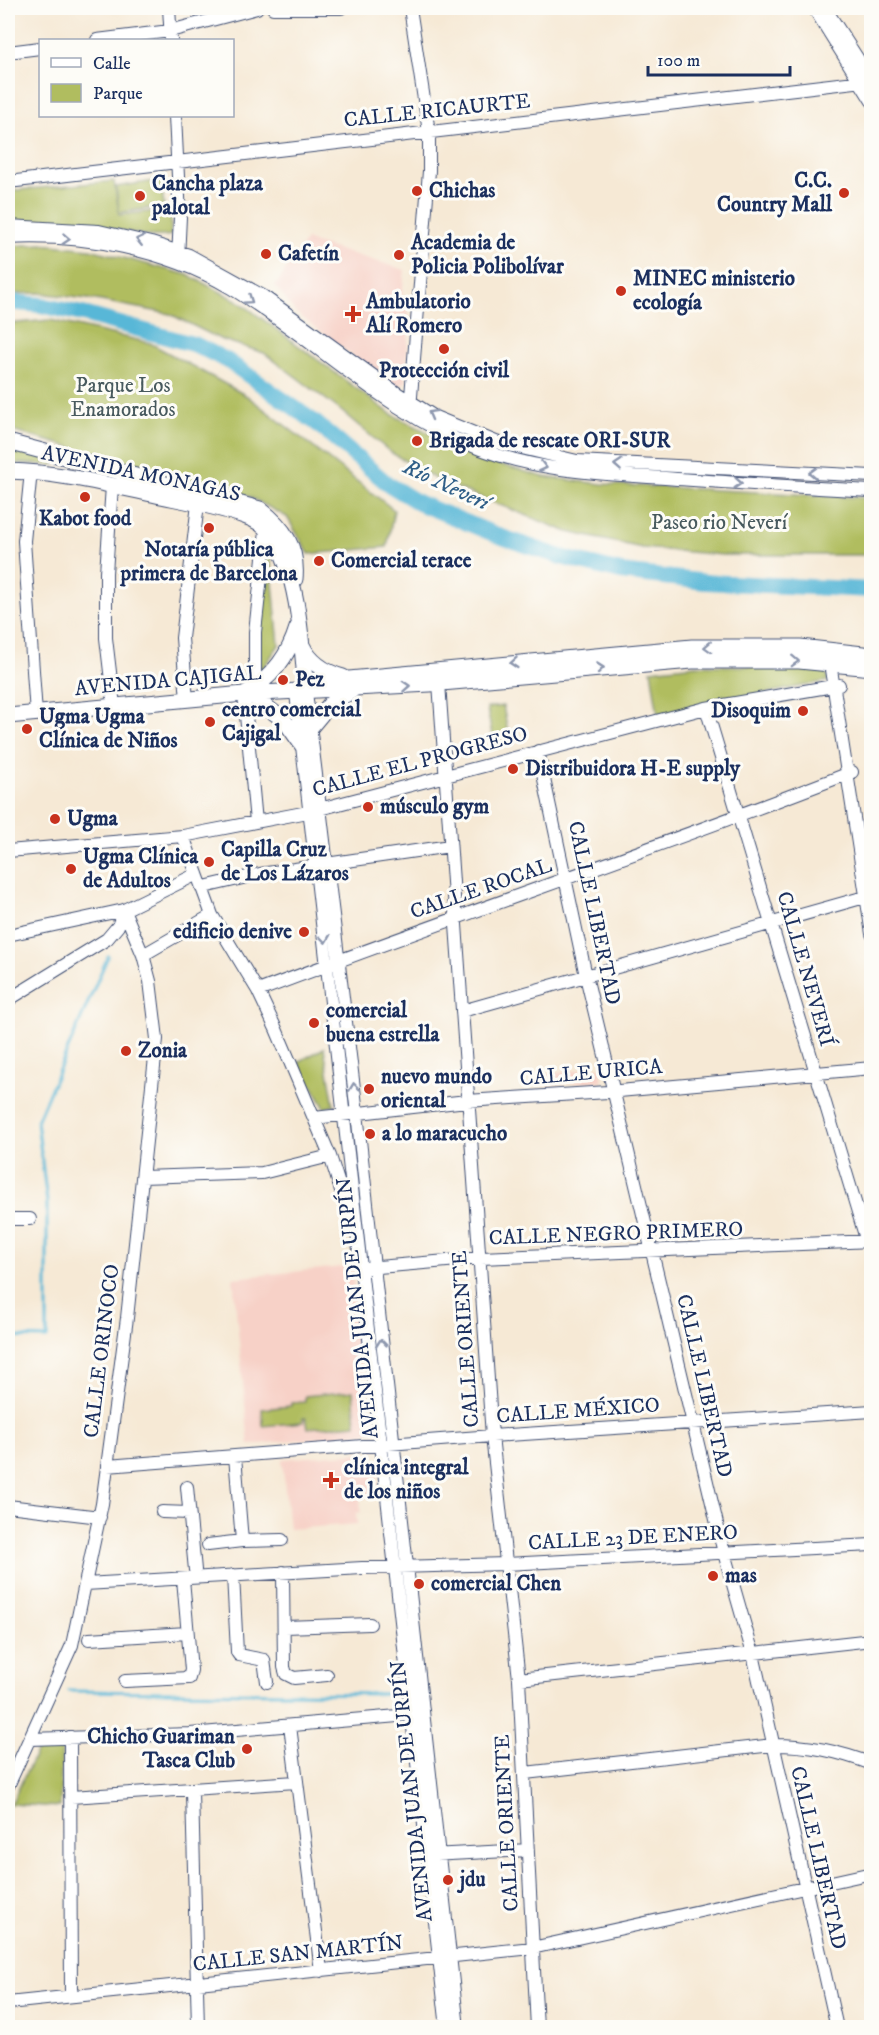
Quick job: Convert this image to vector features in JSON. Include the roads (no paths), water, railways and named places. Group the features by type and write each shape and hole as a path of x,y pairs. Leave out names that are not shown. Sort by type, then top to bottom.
{"main road":[{"name":"AVENIDA MONAGAS","path":"8,442 260,509 275,520 291,544 296,562 294,591 302,690"},
{"name":"AVENIDA MONAGAS","path":"8,471 31,471 112,486 244,516 274,538 294,591"},
{"path":"299,633 282,661 250,692 285,721 302,745"},
{"path":"299,633 309,656 322,669 358,683 439,683 692,661 741,659 832,663 872,668"},
{"path":"310,728 330,704 358,683 702,647 810,648 872,654"},
{"name":"AVENIDA CAJIGAL","path":"8,716 358,683"}],"street":[{"path":"169,8 170,36"},
{"path":"115,39 170,36 257,8"},
{"path":"273,8 341,8"},
{"path":"410,8 429,132 429,171 410,408"},
{"path":"814,8 868,81"},
{"path":"825,8 868,81 872,101"},
{"path":"8,52 39,48"},
{"name":"CALLE RICAURTE","path":"8,182 109,171 178,160 868,81"},
{"path":"175,117 178,160 178,257"},
{"path":"8,226 99,231 220,270 264,296 410,408 428,426 480,449 549,469 619,476 872,491"},
{"path":"8,238 95,241 178,257"},
{"path":"410,408 496,442 562,460 622,465 872,476"},
{"path":"31,471 24,541 36,714"},
{"path":"112,486 106,573 106,638 114,706"},
{"path":"187,700 182,638 198,504"},
{"path":"256,822 250,692 266,530"},
{"path":"832,663 869,893 872,934"},
{"name":"CALLE ORIENTE","path":"439,683 492,1436 519,1679 537,2028"},
{"name":"CALLE EL PROGRESO","path":"8,851 183,836 256,822 313,810 706,708 836,686"},
{"name":"AVENIDA JUAN DE URPÍN","path":"302,690 310,728 313,810"},
{"name":"AVENIDA JUAN DE URPÍN","path":"302,690 302,745 321,865 333,963 445,1958 458,2028"},
{"name":"CALLE NEVERÍ","path":"706,708 815,1072 869,1242"},
{"name":"CALLE LIBERTAD","path":"538,751 586,976 724,1553 753,1654 837,2028"},
{"name":"CALLE ROCAL","path":"258,991 455,918 567,880 850,773"},
{"path":"183,836 204,887 212,915 258,991 314,1118 330,1156 360,1249"},
{"path":"204,887 260,874 450,846"},
{"path":"8,935 124,910 197,874"},
{"path":"462,1011 869,893"},
{"path":"8,1000 107,939 118,926 124,910"},
{"name":"CALLE ORINOCO","path":"8,1786 72,1645 100,1517 107,1466 157,1039 150,981 143,955 124,910"},
{"path":"143,955 212,915"},
{"name":"CALLE URICA","path":"314,1118 467,1101 614,1091 872,1068"},
{"name":"AVENIDA JUAN DE URPÍN","path":"351,1113 360,1249 367,1268"},
{"path":"142,1177 262,1173 330,1156"},
{"path":"8,1219 30,1219"},
{"name":"CALLE NEGRO PRIMERO","path":"367,1268 481,1258 653,1253 869,1242"},
{"name":"CALLE MÉXICO","path":"107,1466 492,1436 872,1411"},
{"path":"235,1456 242,1541"},
{"path":"187,1487 195,1570"},
{"path":"8,1506 100,1517"},
{"path":"162,1512 189,1513"},
{"path":"208,1545 282,1540"},
{"name":"CALLE 23 DE ENERO","path":"402,1567 506,1564 872,1545"},
{"path":"85,1584 402,1567"},
{"path":"283,1572 286,1674 294,1678 327,1675"},
{"path":"233,1575 237,1652 239,1655 264,1660 267,1682"},
{"path":"125,1682 189,1678 191,1670 183,1579"},
{"path":"285,1627 370,1624"},
{"path":"89,1639 187,1633"},
{"path":"519,1679 872,1640"},
{"path":"30,1739 190,1734 418,1715"},
{"path":"290,1726 321,1971"},
{"path":"70,1737 71,1996"},
{"path":"525,1773 773,1745 803,1745 837,1750 872,1764"},
{"path":"71,1797 192,1791 296,1782"},
{"path":"192,1791 198,2028"},
{"path":"434,1855 528,1850"},
{"name":"CALLE SAN MARTÍN","path":"8,2003 532,1948 872,1873"},
{"name":"AVENIDA JUAN DE URPÍN","path":"445,1958 447,2028"}],"waterway":[{"name":"Río Neverí","path":"8,302 41,305 87,315 196,345 228,361 316,423 388,484 419,503 499,536 561,557 621,572 706,582 872,590"},
{"path":"8,1337 47,1338 47,1202 37,1121 108,956"},
{"path":"68,1691 391,1694"}],"place":[{"name":"Chichas","path":"417,191"},
{"name":"C.C. Country Mall","path":"844,193"},
{"name":"Cancha plaza palotal","path":"140,196"},
{"name":"Cafetín","path":"266,254"},
{"name":"Academia de Policia Polibolívar","path":"399,255"},
{"name":"MINEC ministerio ecología","path":"621,291"},
{"name":"Ambulatorio Alí Romero","path":"353,314"},
{"name":"Protección civil","path":"444,349"},
{"name":"Brigada de rescate ORI-SUR","path":"417,441"},
{"name":"Kabot food","path":"85,497"},
{"name":"Notaría pública primera de Barcelona","path":"209,528"},
{"name":"Comercial terace","path":"319,561"},
{"name":"Pez","path":"283,680"},
{"name":"Disoquim","path":"803,711"},
{"name":"centro comercial Cajigal","path":"210,722"},
{"name":"Ugma Ugma Clínica de Niños","path":"27,729"},
{"name":"Distribuidora H-E supply","path":"513,769"},
{"name":"músculo gym","path":"368,807"},
{"name":"Ugma","path":"55,819"},
{"name":"Capilla Cruz de Los Lázaros","path":"209,862"},
{"name":"Ugma Clínica de Adultos","path":"71,869"},
{"name":"edificio denive","path":"304,932"},
{"name":"comercial buena estrella","path":"314,1023"},
{"name":"Zonia","path":"126,1051"},
{"name":"nuevo mundo oriental","path":"369,1089"},
{"name":"a lo maracucho","path":"370,1134"},
{"name":"clínica integral de los niños","path":"331,1480"},
{"name":"mas","path":"713,1576"},
{"name":"comercial Chen","path":"419,1584"},
{"name":"Chicho Guariman Tasca Club","path":"247,1749"},
{"name":"jdu","path":"448,1880"}],"park label":[{"name":"Parque Los Enamorados","path":"123,398"},
{"name":"Paseo rio Neverí","path":"719,523"}]}
